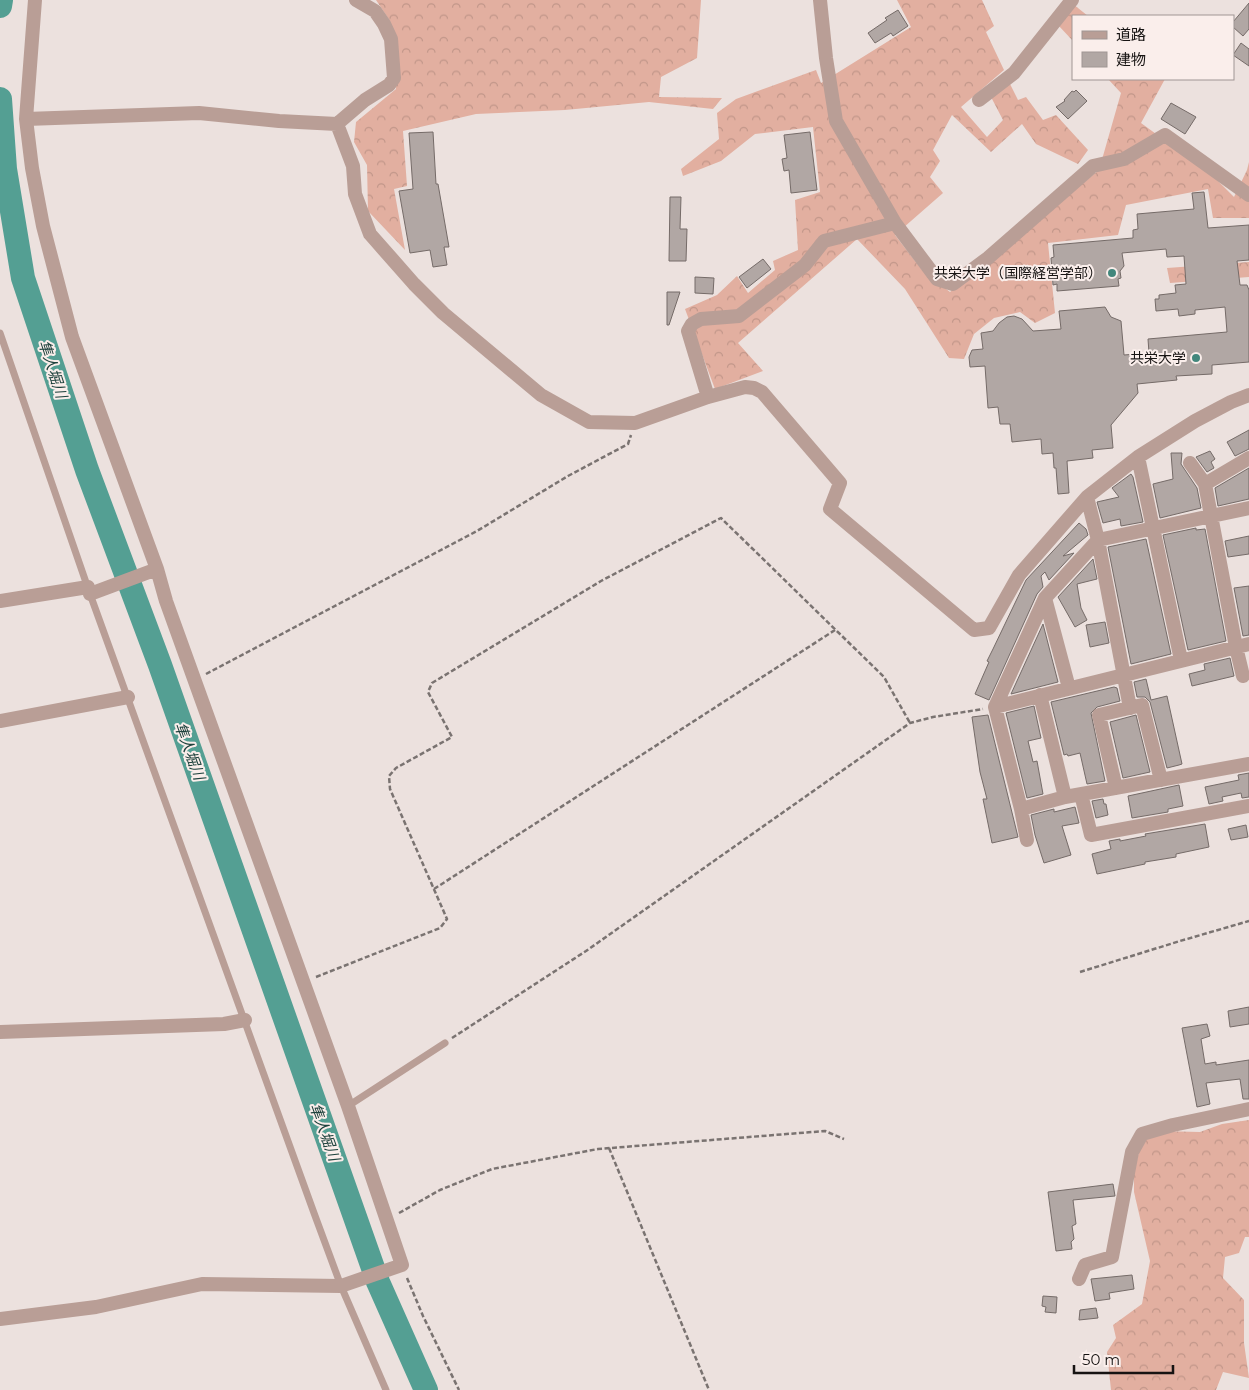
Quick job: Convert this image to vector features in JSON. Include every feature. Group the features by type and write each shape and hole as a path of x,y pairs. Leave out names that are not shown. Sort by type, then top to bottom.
{"street":[{"path":"0,1319 96,1308 202,1284 341,1286 402,1265 348,1106 72,337 43,226 32,168 26,119 36,0"},
{"path":"26,119 199,113 279,121 337,124 365,100 389,85 394,78 391,39 384,24 374,11 356,0"},
{"path":"820,0 826,58 836,121 895,223 937,279 953,284 988,258 1093,166 1124,159 1165,135 1249,195"},
{"path":"979,100 1014,73 1072,0"},
{"path":"337,124 353,166 355,194 370,234 414,284 443,313 541,394 589,422 635,423 708,397 745,387 754,388 762,392 840,483 830,509 974,630 989,628 1019,575 1087,497 1138,457 1195,421 1231,402 1249,395"},
{"path":"708,397 688,331 692,324 701,319 739,316 805,265 824,241 895,223"},
{"path":"1138,457 1180,660"},
{"path":"1204,484 1249,458"},
{"path":"1190,463 1204,484 1242,646 1243,676"},
{"path":"1087,497 1098,540 1130,708"},
{"path":"1028,840 995,707 1045,598 1098,540 1249,508"},
{"path":"0,601 89,590 156,568"},
{"path":"1045,598 1069,688"},
{"path":"995,707 1242,646"},
{"path":"1040,695 1065,797"},
{"path":"0,721 128,696"},
{"path":"1116,788 1099,715 1142,705 1160,780"},
{"path":"1021,809 1065,797 1249,764"},
{"path":"1081,794 1091,835 1249,806"},
{"path":"0,1032 224,1024 245,1020"},
{"path":"1079,1279 1086,1265 1112,1257 1132,1152 1142,1134 1173,1125 1249,1109"}],"lane":[{"path":"0,333 89,590 341,1286 386,1390"},
{"path":"348,1106 445,1043"}],"path":[{"path":"196,679 477,531 568,476 628,444 635,423"},
{"path":"303,982 440,928 447,919 390,789 389,776 396,768 452,737 428,692 432,683 601,581 721,518 884,677 910,724"},
{"path":"434,889 835,630"},
{"path":"445,1043 586,951 910,724 933,717 995,707"},
{"path":"1080,972 1249,921"},
{"path":"386,1220 440,1190 492,1169 598,1149 825,1131 844,1139"},
{"path":"609,1148 708,1390"},
{"path":"402,1265 423,1316 459,1390"}],"green space":[{"path":"376,0 701,0 697,58 661,77 659,97 722,98 713,109 649,102 565,110 476,114 403,131 407,186 394,189 405,250 368,211 367,165 354,142 356,122 396,89 390,21"},
{"path":"897,0 982,0 994,26 986,32 1004,70 961,107 987,137 1003,120 991,97 1009,82 1018,100 1026,97 1043,120 1056,115 1088,150 1078,164 1036,144 1022,124 991,152 952,115 933,150 940,161 930,177 943,193 895,235 922,270 950,292 1099,170 1121,93 1109,80 1164,80 1141,123 1211,174 1234,197 1249,162 1249,218 1213,218 1208,189 1126,205 1118,235 1048,243 1055,313 1035,323 1020,312 994,318 974,334 964,359 949,358 905,289 857,239 738,343 763,371 715,389 685,309 717,295 737,276 748,293 775,270 773,261 798,250 795,200 820,192 813,127 755,134 721,161 683,176 681,169 719,139 717,113 736,99 816,70 821,83 911,27"},
{"path":"1073,4 1087,15 1072,15 1072,40 1058,25"},
{"path":"1249,262 1249,277 1170,283 1167,268"},
{"path":"1249,1120 1249,1237 1245,1237 1239,1253 1225,1257 1223,1278 1244,1300 1244,1343 1249,1378 1223,1372 1216,1390 1111,1390 1107,1352 1116,1338 1113,1325 1142,1304 1150,1261 1134,1192 1134,1171 1139,1152 1148,1137 1160,1131 1200,1132 1222,1124"}],"building":[{"path":"1249,3 1249,29 1243,36 1234,28 1234,21"},
{"path":"898,10 908,26 893,36 891,33 875,43 868,33 887,20 885,18"},
{"path":"1241,43 1249,49 1249,66 1234,56"},
{"path":"1076,90 1087,101 1068,119 1056,107 1065,101 1072,91"},
{"path":"1171,103 1196,117 1185,134 1161,119"},
{"path":"433,132 436,184 438,184 449,247 444,247 447,265 433,267 430,250 410,253 399,191 413,189 409,133"},
{"path":"810,132 817,190 791,193 789,170 784,171 782,159 787,158 784,135"},
{"path":"1204,192 1208,228 1249,225 1249,260 1237,261 1240,285 1247,285 1249,290 1249,362 1212,365 1212,374 1176,376 1177,380 1137,384 1138,393 1111,425 1113,448 1092,450 1093,458 1067,461 1069,493 1058,494 1053,453 1042,454 1041,439 1012,442 1010,424 1000,424 998,407 988,408 985,366 970,367 969,357 972,350 983,349 981,333 993,331 1007,317 1014,316 1022,319 1033,331 1061,329 1059,311 1105,307 1111,317 1121,321 1124,355 1149,353 1148,339 1227,332 1225,307 1195,310 1195,314 1179,316 1178,309 1156,311 1155,299 1159,299 1159,295 1176,293 1175,285 1186,284 1184,256 1167,257 1166,249 1122,253 1124,266 1120,271 1121,278 1118,279 1119,286 1057,291 1057,284 1053,285 1051,258 1054,257 1053,245 1133,238 1133,230 1138,229 1137,214 1194,209 1192,193"},
{"path":"670,197 681,197 680,229 687,229 686,261 669,261"},
{"path":"763,259 771,269 747,288 739,277"},
{"path":"695,277 714,278 713,294 695,293"},
{"path":"667,292 680,292 669,325 667,325"},
{"path":"1249,430 1249,449 1235,456 1227,442"},
{"path":"1210,451 1215,459 1211,462 1214,468 1207,472 1196,457"},
{"path":"1171,453 1182,453 1181,464 1197,488 1201,508 1160,518 1153,484 1173,479"},
{"path":"1249,468 1249,499 1218,506 1215,488"},
{"path":"1131,474 1143,522 1121,526 1120,519 1103,523 1097,502 1119,497 1112,488"},
{"path":"1079,523 1086,529 1088,535 1063,556 1074,553 1049,580 1045,572 1041,576 1043,587 1037,594 989,700 975,694 989,662 987,661 1026,580"},
{"path":"1196,528 1196,530 1205,529 1226,641 1188,650 1163,535"},
{"path":"1249,536 1249,554 1228,557 1225,541"},
{"path":"1146,539 1171,654 1131,664 1108,547"},
{"path":"1093,559 1097,579 1077,584 1081,608 1087,620 1075,627 1058,597"},
{"path":"1249,586 1249,635 1243,636 1234,588"},
{"path":"1105,622 1109,643 1090,647 1086,625"},
{"path":"1043,624 1058,682 1011,694"},
{"path":"1230,658 1234,676 1192,686 1189,674 1205,670 1204,664"},
{"path":"1146,679 1151,700 1167,696 1182,764 1167,768 1150,702 1145,697 1137,697 1134,682"},
{"path":"1114,687 1117,688 1120,701 1097,707 1091,713 1105,781 1087,784 1080,753 1064,755 1051,702"},
{"path":"1034,706 1041,738 1028,741 1033,762 1037,761 1043,794 1027,798 1006,713"},
{"path":"988,715 1018,837 992,843 983,799 987,799 980,772 972,717"},
{"path":"1136,715 1150,772 1123,778 1110,722"},
{"path":"1249,773 1249,797 1242,798 1241,793 1222,797 1223,801 1209,804 1205,787 1239,780 1238,775"},
{"path":"1179,785 1183,806 1168,809 1168,812 1132,818 1128,796"},
{"path":"1103,799 1108,815 1096,818 1092,801"},
{"path":"1075,807 1079,823 1062,826 1071,855 1044,863 1031,815 1054,809 1054,812"},
{"path":"1205,824 1209,847 1176,854 1176,857 1145,862 1145,864 1097,874 1092,854 1111,849 1109,841 1120,839 1120,841 1146,836 1145,834"},
{"path":"1246,825 1248,837 1231,840 1228,829"},
{"path":"1249,1007 1249,1024 1230,1027 1228,1011"},
{"path":"1207,1024 1210,1036 1201,1039 1205,1064 1216,1062 1216,1065 1249,1060 1249,1099 1243,1099 1240,1079 1206,1083 1210,1104 1197,1107 1182,1028"},
{"path":"1113,1184 1115,1196 1073,1200 1076,1224 1072,1226 1074,1239 1071,1242 1072,1249 1056,1251 1048,1192"},
{"path":"1132,1275 1134,1289 1109,1293 1110,1299 1095,1301 1091,1279"},
{"path":"1043,1296 1057,1297 1056,1313 1045,1312 1046,1307 1042,1306"},
{"path":"1096,1308 1098,1318 1079,1320 1080,1310"}],"waterway":[{"name":"隼人堀川","path":"0,6 1,0"},
{"name":"隼人堀川","path":"0,99 5,169 23,278 87,470 160,665 378,1282 426,1390"}],"place":[{"name":"共栄大学（国際経営学部）","path":"1112,273"},
{"name":"共栄大学","path":"1196,358"}]}
